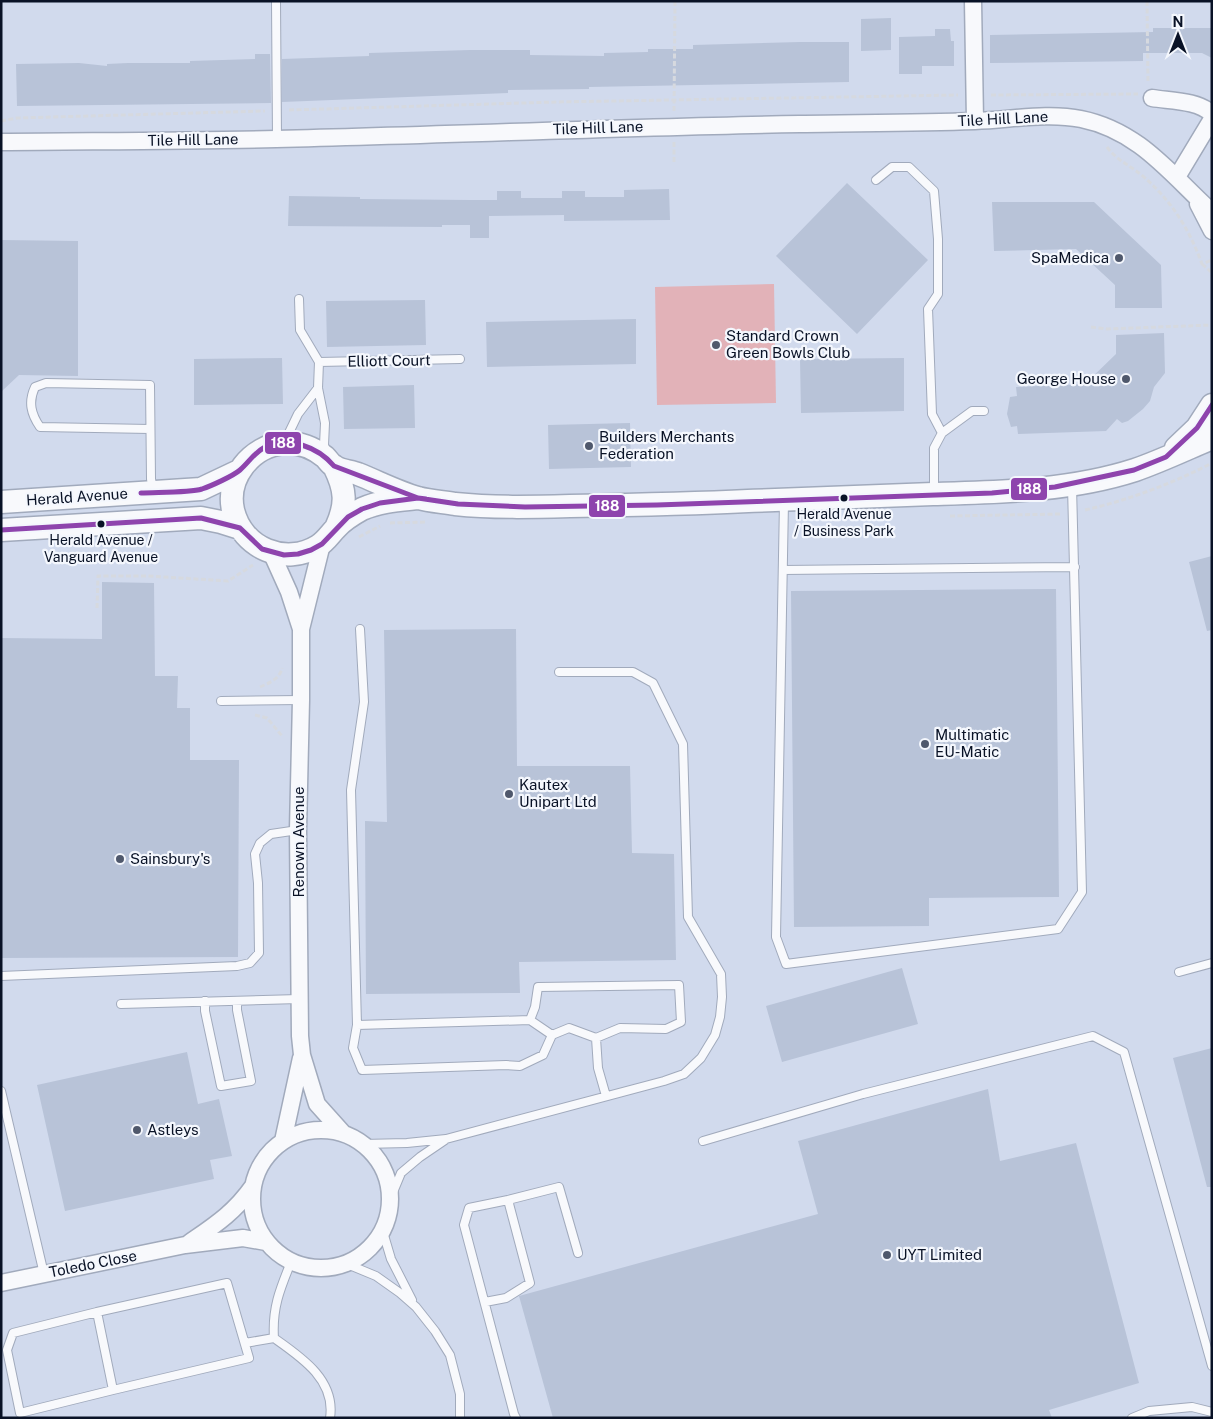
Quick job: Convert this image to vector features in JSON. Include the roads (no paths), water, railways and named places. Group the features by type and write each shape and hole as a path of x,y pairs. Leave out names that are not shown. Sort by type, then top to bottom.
{"main road":[{"name":"Herald Avenue","path":"1166,457 1197,428 1212,405"},
{"name":"Herald Avenue","path":"418,498 380,502 348,517 329,536 311,550 298,554 284,555 262,562 254,543 240,528 232,506 234,482 239,471 251,457 266,447 284,443 300,444 315,450 331,463 418,498 458,504 525,507 657,505 992,493 1072,484 1134,470 1212,438"},
{"path":"329,536 342,513 344,497 341,481 331,463"},
{"name":"Herald Avenue","path":"1,502 201,489 239,471"},
{"name":"Herald Avenue","path":"1,530 201,518 240,528"}],"street":[{"path":"973,1 975,121"},
{"path":"1151,96 1193,104 1208,110 1212,114"},
{"name":"Tile Hill Lane","path":"1,142 277,139 674,126 975,121 1058,117 1083,119 1125,136 1148,150 1212,212"},
{"path":"1183,183 1212,119"},
{"name":"Tile Hill Lane","path":"1183,183 1199,205 1212,231"},
{"name":"Renown Avenue","path":"329,536 301,629 298,830 299,999 302,1055 317,1104 342,1133"},
{"name":"Renown Avenue","path":"262,562 289,592 301,629"},
{"name":"Renown Avenue","path":"283,1141 302,1055"},
{"path":"322,1130 342,1133 364,1144 378,1158 388,1176 391,1197 389,1215 383,1232 374,1246 361,1256 347,1264 328,1268 309,1268 291,1262 277,1253 266,1242 256,1224 252,1205 253,1186 259,1168 269,1153 283,1141 302,1132 322,1130"},
{"name":"Toledo Close","path":"185,1246 225,1218 243,1200 253,1186"},
{"name":"Toledo Close","path":"1,1283 185,1246 243,1238 266,1242"}],"lane":[{"path":"276,1 277,139"},
{"path":"876,180 892,167 909,167 934,191 938,239 938,294 928,309 932,414 942,433"},
{"path":"299,299 300,330 319,362 318,388 325,422 324,445 331,463"},
{"name":"Elliott Court","path":"319,362 460,359"},
{"path":"150,429 40,427 33,416 30,405 31,396 35,387 46,383 150,385 151,479 154,492"},
{"path":"284,443 298,414 318,388"},
{"path":"934,494 934,448 942,433 972,411 984,411"},
{"path":"784,500 776,937 786,964 1058,929 1082,892 1072,484"},
{"path":"783,570 1074,567"},
{"path":"360,629 364,702 351,790 357,1025 353,1048 362,1070 520,1066 543,1055 552,1035 569,1028 596,1038 620,1028 666,1029 681,1022 679,985 538,988 535,1007 530,1020"},
{"path":"364,1144 407,1143 446,1139 664,1081 684,1074 701,1058 714,1035 720,1017 721,974 688,917 683,744 653,683 633,672 559,672"},
{"path":"222,701 301,700"},
{"path":"1,976 237,966 250,963 259,953 260,941 255,854 260,843 271,834 298,830"},
{"path":"1179,972 1212,963"},
{"path":"121,1004 299,999"},
{"path":"205,1002 205,1011 221,1086 251,1081 237,1010 238,1001"},
{"path":"357,1025 530,1020 552,1035"},
{"path":"703,1141 863,1094 1093,1036 1124,1052 1212,1366"},
{"path":"596,1038 598,1068 606,1096"},
{"path":"1,1091 44,1274"},
{"path":"391,1197 401,1173 446,1139"},
{"path":"516,1418 464,1225 469,1208 559,1187 578,1253"},
{"path":"485,1302 506,1298 530,1283 508,1200"},
{"path":"383,1232 391,1260 414,1304 450,1355 460,1394 460,1418"},
{"path":"274,1338 273,1320 277,1295 291,1262"},
{"path":"347,1264 376,1276 414,1304"},
{"path":"227,1282 249,1358 20,1413 7,1350 13,1333 97,1312 227,1282"},
{"path":"97,1312 113,1390"},
{"path":"245,1343 274,1338 308,1363 326,1385 332,1410 330,1418"},
{"path":"1132,1418 1149,1411 1192,1407 1212,1412"}],"place":[{"name":"SpaMedica","path":"1119,258"},
{"name":"Standard Crown Green Bowls Club","path":"716,345"},
{"name":"George House","path":"1126,379"},
{"name":"Builders Merchants Federation","path":"589,446"},
{"name":"Herald Avenue / Business Park","path":"844,498"},
{"name":"Herald Avenue / Vanguard Avenue","path":"101,524"},
{"name":"Multimatic EU-Matic","path":"925,744"},
{"name":"Kautex Unipart Ltd","path":"509,794"},
{"name":"Sainsbury's","path":"120,859"},
{"name":"Astleys","path":"137,1130"},
{"name":"UYT Limited","path":"887,1255"}]}
